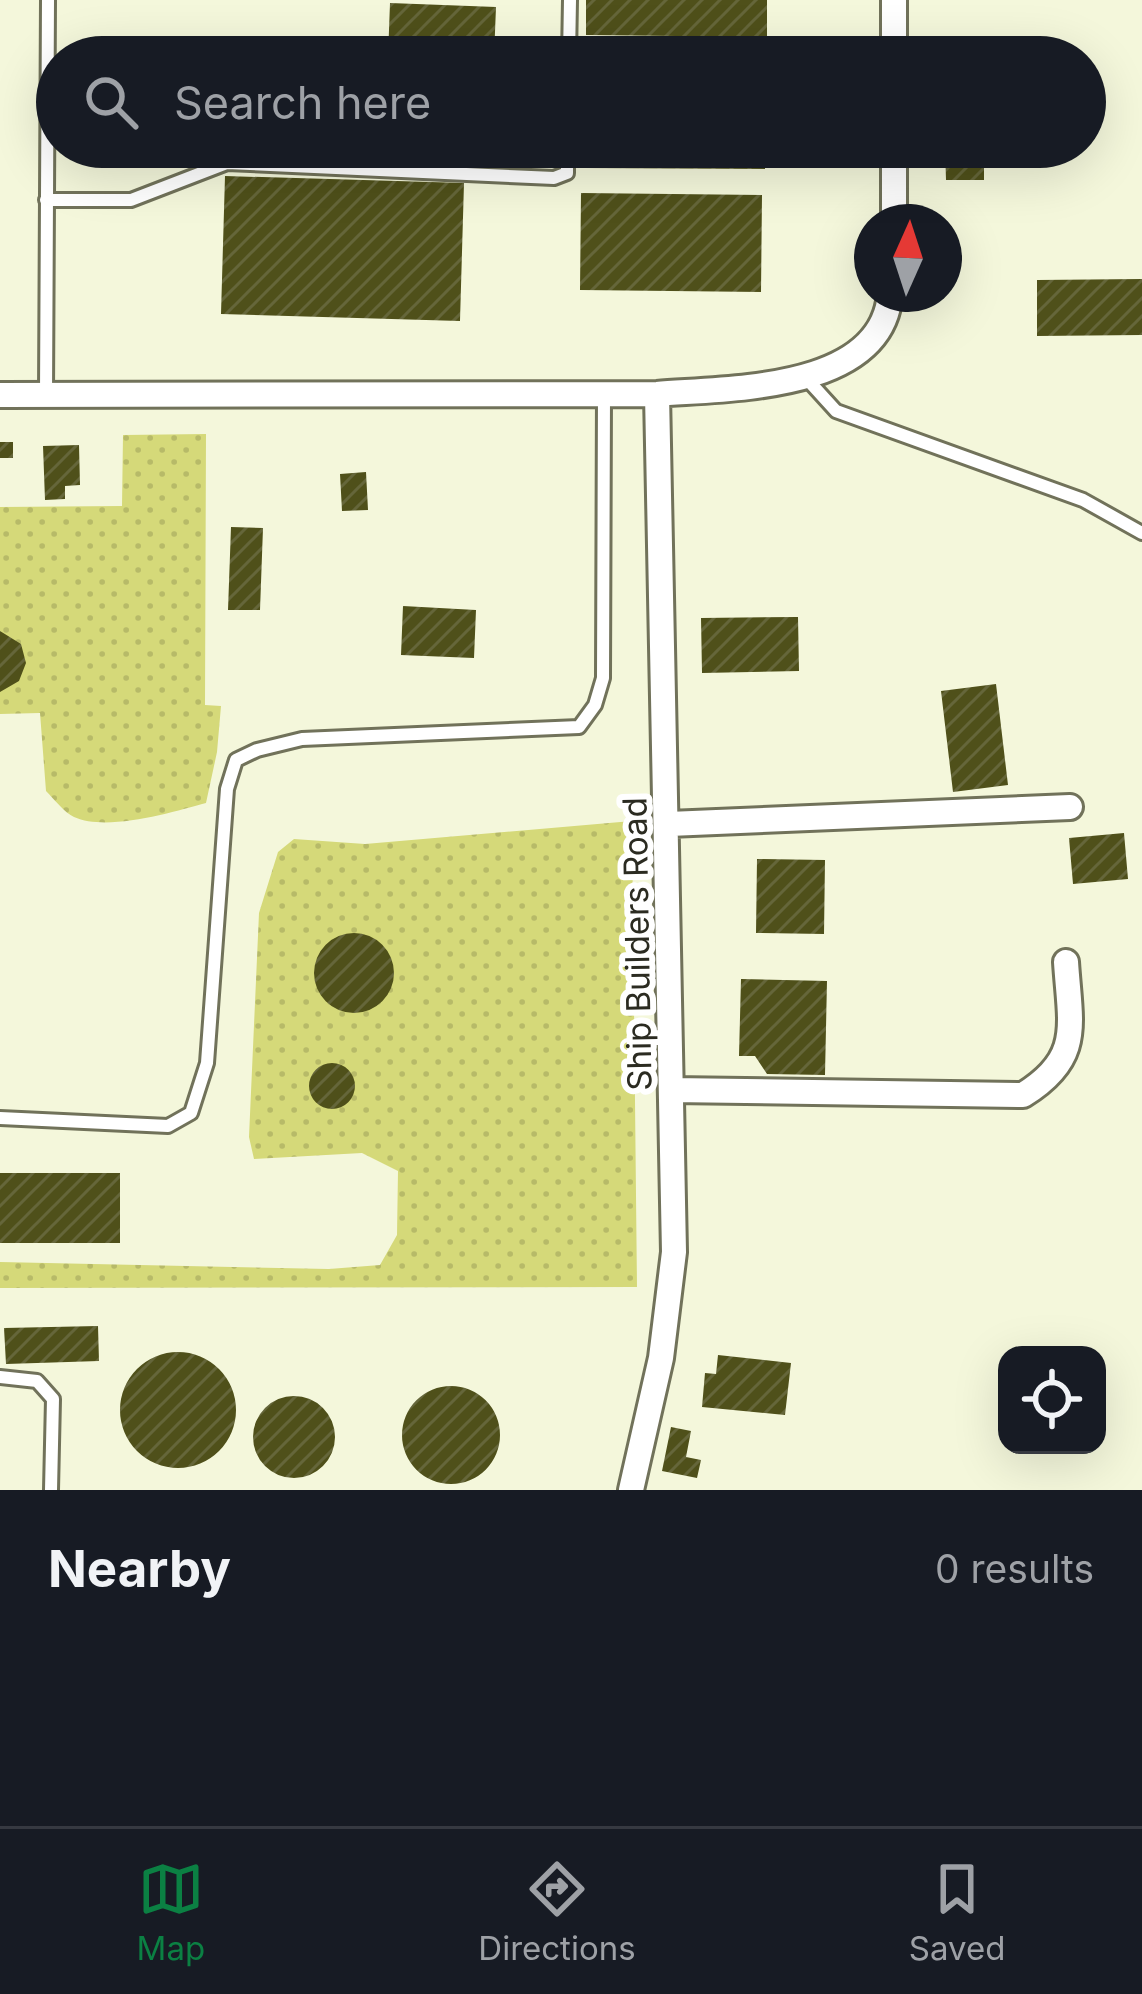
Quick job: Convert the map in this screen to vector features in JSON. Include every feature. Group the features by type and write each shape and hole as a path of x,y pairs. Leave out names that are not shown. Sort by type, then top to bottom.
{"street":[{"path":"894,0 894,36"},
{"path":"894,168 894,204"},
{"path":"0,395 657,394 806,378 842,362 872,338 886,312"},
{"name":"Ship Builders Road","path":"631,1490 661,1358 674,1252 657,394"},
{"path":"669,824 1070,807"},
{"path":"672,1090 1023,1095 1050,1078 1064,1057 1070,1024 1066,962"}],"lane":[{"path":"48,0 48,36"},
{"path":"569,36 570,0"},
{"path":"46,168 46,396"},
{"path":"46,200 131,200 210,168"},
{"path":"336,168 554,178 567,173 567,168"},
{"path":"806,378 836,411 1084,500 1142,533"},
{"path":"0,1118 168,1126 191,1113 208,1064 227,789 236,760 302,739 579,728 596,705 602,679 604,394"},
{"path":"0,1377 37,1381 53,1399 51,1490"}],"green space":[{"path":"206,434 205,705 221,706 206,803 122,822 74,817 46,791 40,713 0,714 0,507 122,506 123,435"},
{"path":"632,821 637,1287 0,1288 0,1262 329,1269 380,1265 397,1235 398,1171 362,1153 254,1159 249,1137 259,913 278,852 294,839 365,844"}],"building":[{"path":"586,0 767,0 767,36 586,35"},
{"path":"390,3 496,7 495,36 389,36"},
{"path":"946,168 984,168 984,180 946,180"},
{"path":"225,176 464,183 460,321 221,314"},
{"path":"581,193 762,195 761,292 580,290"},
{"path":"1142,279 1142,335 1037,336 1037,280"},
{"path":"0,442 13,442 13,458 0,458"},
{"path":"79,445 80,485 65,486 65,499 45,500 43,446"},
{"path":"366,472 368,510 342,511 340,474"},
{"path":"231,527 263,528 260,610 228,610"},
{"path":"403,606 476,610 474,658 401,655"},
{"path":"798,617 799,671 702,673 701,618"},
{"path":"0,631 21,644 26,663 19,681 0,692"},
{"path":"996,684 1008,785 953,792 941,691"},
{"path":"1124,833 1128,879 1073,884 1069,838"},
{"path":"757,859 825,860 824,934 756,933"},
{"path":"354,933 382,945 394,973 382,1001 354,1013 326,1001 314,973 326,945"},
{"path":"741,979 827,981 825,1075 767,1074 755,1056 739,1056"},
{"path":"332,1063 349,1069 355,1086 349,1103 332,1109 315,1103 309,1086 315,1069"},
{"path":"0,1173 120,1173 120,1243 0,1243"},
{"path":"98,1326 99,1361 6,1364 4,1328"},
{"path":"178,1352 200,1357 219,1369 231,1388 236,1410 231,1432 219,1451 200,1463 178,1468 156,1463 137,1451 125,1432 120,1410 125,1388 137,1369 156,1357"},
{"path":"718,1355 791,1363 785,1415 702,1407 705,1373 716,1374"},
{"path":"451,1386 486,1400 500,1435 486,1470 451,1484 416,1470 402,1435 416,1400"},
{"path":"294,1396 323,1408 335,1437 323,1466 294,1478 265,1466 253,1437 265,1408"},
{"path":"671,1427 691,1431 686,1457 701,1460 697,1478 662,1471"}]}
